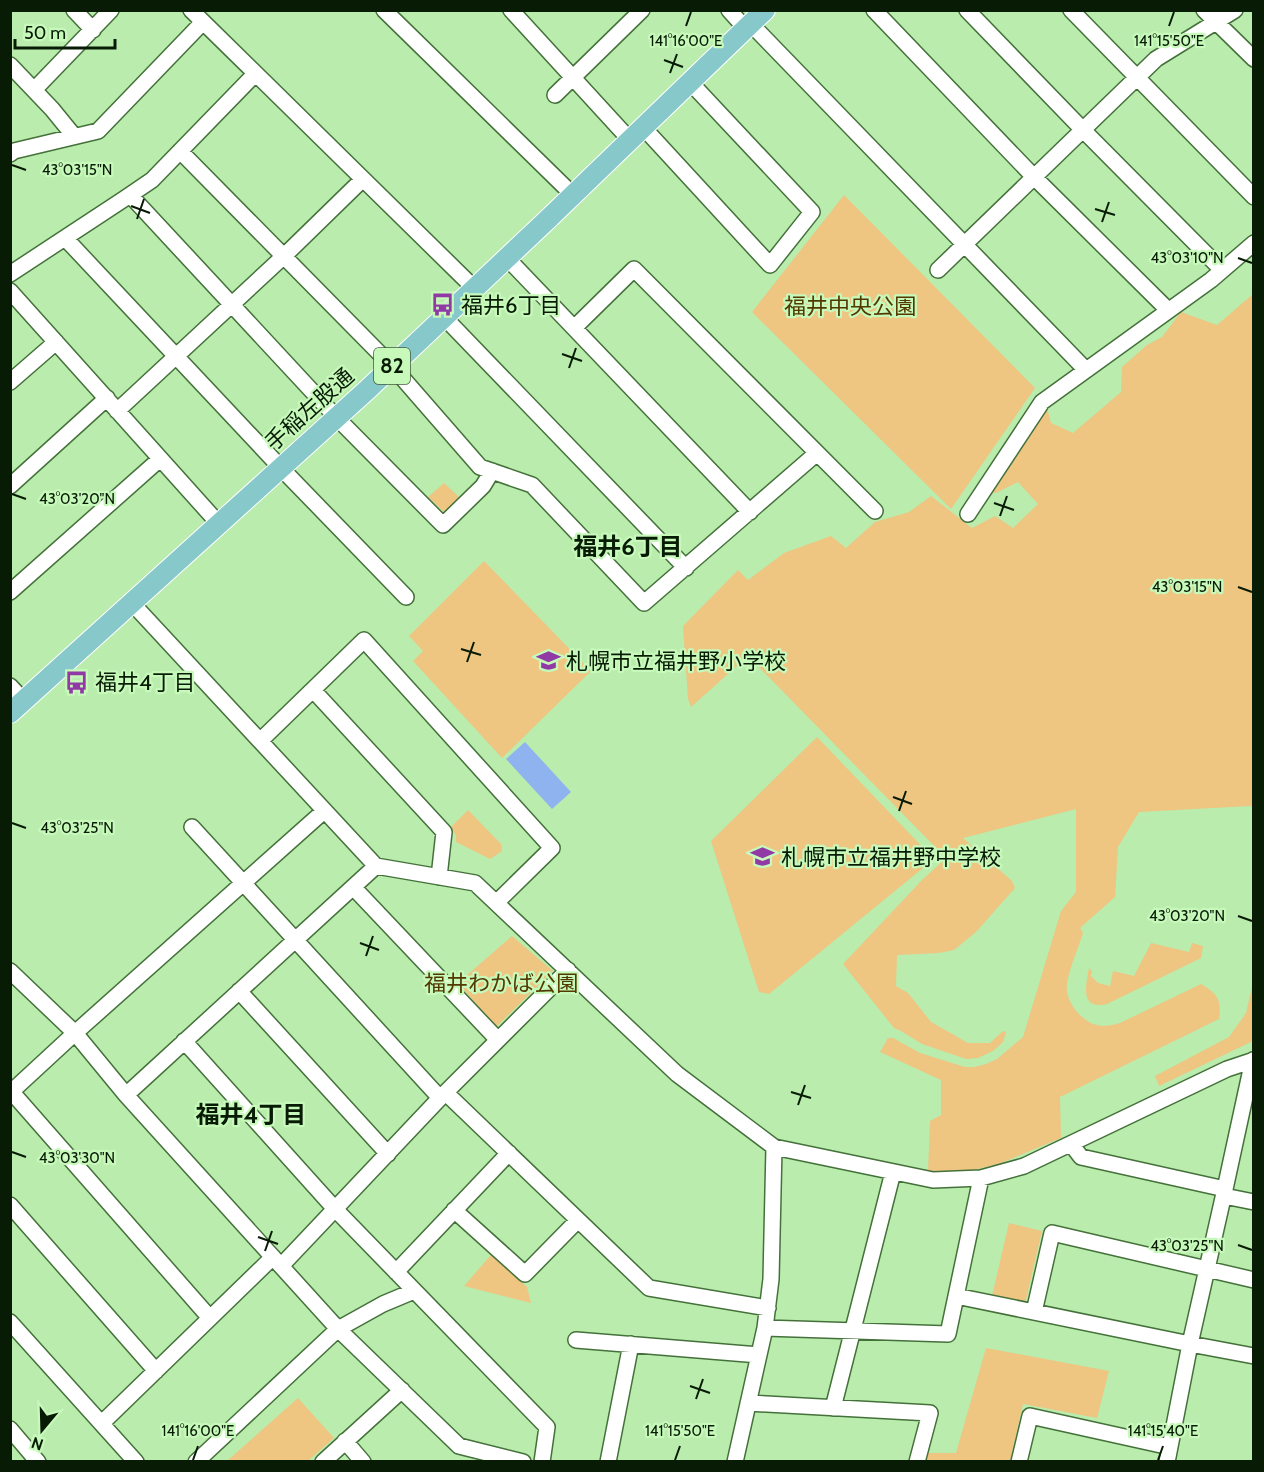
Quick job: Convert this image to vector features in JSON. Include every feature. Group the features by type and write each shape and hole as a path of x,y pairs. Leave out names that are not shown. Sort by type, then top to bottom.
{"main road":[{"name":"手稲左股通","path":"17,707 392,366 754,21"}],"street":[{"path":"74,10 93,30"},
{"path":"34,90 111,10"},
{"path":"191,10 474,288"},
{"path":"384,10 573,195"},
{"path":"511,10 573,78 636,134 770,265 812,212 690,82"},
{"path":"729,10 754,21 1086,370"},
{"path":"967,10 1222,270"},
{"path":"1071,10 1254,197"},
{"path":"1204,10 1254,59"},
{"path":"938,270 1156,59 1234,10"},
{"path":"880,13 1034,177 1168,310"},
{"path":"555,95 633,14"},
{"path":"10,154 14,151 98,131 203,22"},
{"path":"10,65 74,136"},
{"path":"10,274 152,180 255,74"},
{"path":"180,150 392,366 480,466 532,485 644,603 818,453"},
{"path":"117,411 284,256 363,179"},
{"path":"130,195 336,417 443,525 483,486 492,471"},
{"path":"65,238 280,468 406,597"},
{"path":"968,514 1042,402 1222,270 1254,243"},
{"path":"507,258 750,512"},
{"path":"574,328 634,269 875,511"},
{"path":"10,291 219,524"},
{"path":"444,317 686,568"},
{"path":"10,382 56,342"},
{"path":"10,486 107,398"},
{"path":"10,592 160,459"},
{"path":"132,603 376,866 475,883 677,1074 774,1147 933,1180 981,1178 1024,1166 1227,1069 1253,1060 1246,1127 1224,1193 1190,1344 1169,1454 1030,1416 1018,1461"},
{"path":"260,741 364,640 552,848 496,903"},
{"path":"10,686 17,707"},
{"path":"313,690 444,832 439,877"},
{"path":"210,1318 11,1092 324,811"},
{"path":"192,827 443,1096 508,1153 649,1288 768,1308"},
{"path":"126,1095 376,866"},
{"path":"353,887 498,1040"},
{"path":"102,1423 210,1318 277,1262 335,1209 567,970"},
{"path":"10,971 75,1034 126,1095 338,1329 459,1446 523,1461"},
{"path":"239,991 388,1154"},
{"path":"184,1041 335,1209 547,1427 542,1461"},
{"path":"1071,1144 1081,1157 1254,1202"},
{"path":"735,1461 768,1308 771,1279 774,1147"},
{"path":"396,1272 508,1153"},
{"path":"833,1407 893,1172"},
{"path":"765,1328 948,1334 981,1178"},
{"path":"10,1205 156,1371"},
{"path":"454,1210 525,1274 578,1220"},
{"path":"1034,1312 1052,1233 1254,1280"},
{"path":"196,1461 338,1329 383,1304 414,1291"},
{"path":"956,1296 1254,1356"},
{"path":"14,1332 136,1461"},
{"path":"576,1340 759,1355"},
{"path":"608,1461 631,1344"},
{"path":"322,1461 402,1390"},
{"path":"748,1403 930,1413 917,1461"},
{"path":"10,1429 38,1461"},
{"path":"345,1441 363,1461"}],"green space":[{"name":"福井中央公園","path":"844,195 1035,388 951,509 752,312"},
{"path":"1253,294 1253,807 1139,812 1118,847 1115,897 1080,928 1083,933 1067,983 1068,996 1074,1009 1085,1019 1097,1025 1120,1023 1201,984 1215,994 1220,1007 1219,1019 1060,1097 1061,1138 999,1164 960,1173 928,1171 930,1121 941,1115 941,1080 880,1052 888,1038 893,1038 920,1053 965,1067 975,1067 997,1059 1023,1037 1061,911 1076,892 1076,809 963,838 1012,881 1015,888 976,932 954,950 897,955 896,986 908,993 931,1022 968,1043 990,1043 1003,1031 1006,1032 1003,1042 993,1051 978,1058 966,1059 922,1044 894,1028 843,964 922,880 946,858 748,656 691,707 688,699 683,626 738,570 748,580 784,553 831,536 846,548 875,522 909,512 931,496 972,528 995,516 1013,528 1038,504 1018,482 996,493 985,493 1046,404 1051,423 1073,433 1121,392 1122,367 1147,345 1162,337 1181,312 1217,325"},
{"path":"444,483 459,497 444,512 428,497"},
{"path":"484,561 591,671 502,758 413,661 423,651 409,636"},
{"path":"817,737 934,859 769,994 759,992 711,841"},
{"path":"468,810 501,844 502,851 490,859 456,842 456,836 451,827"},
{"name":"福井わかば公園","path":"512,936 553,971 496,1027 458,983"},
{"path":"1151,943 1189,952 1192,943 1203,946 1201,958 1107,1004 1098,1005 1088,1000 1086,988 1089,968 1092,971 1091,976 1098,983 1110,986 1113,971 1134,976"},
{"path":"1253,983 1253,1041 1159,1086 1155,1076 1229,1037 1246,1013"},
{"path":"1009,1223 1042,1231 1025,1304 992,1296"},
{"path":"491,1255 527,1287 531,1303 464,1286"},
{"path":"986,1348 1109,1371 1097,1418 1023,1404 1010,1461 925,1461 928,1453 956,1453"},
{"path":"298,1398 334,1438 308,1461 227,1461"}],"water":[{"path":"525,742 571,792 552,809 506,759"}],"place":[{"name":"福井6丁目","path":"443,305"},
{"name":"札幌市立福井野小学校","path":"548,661"},
{"name":"福井4丁目","path":"77,682"},
{"name":"札幌市立福井野中学校","path":"763,857"}],"district":[{"name":"福井6丁目","path":"628,547"},
{"name":"福井4丁目","path":"251,1115"}]}
